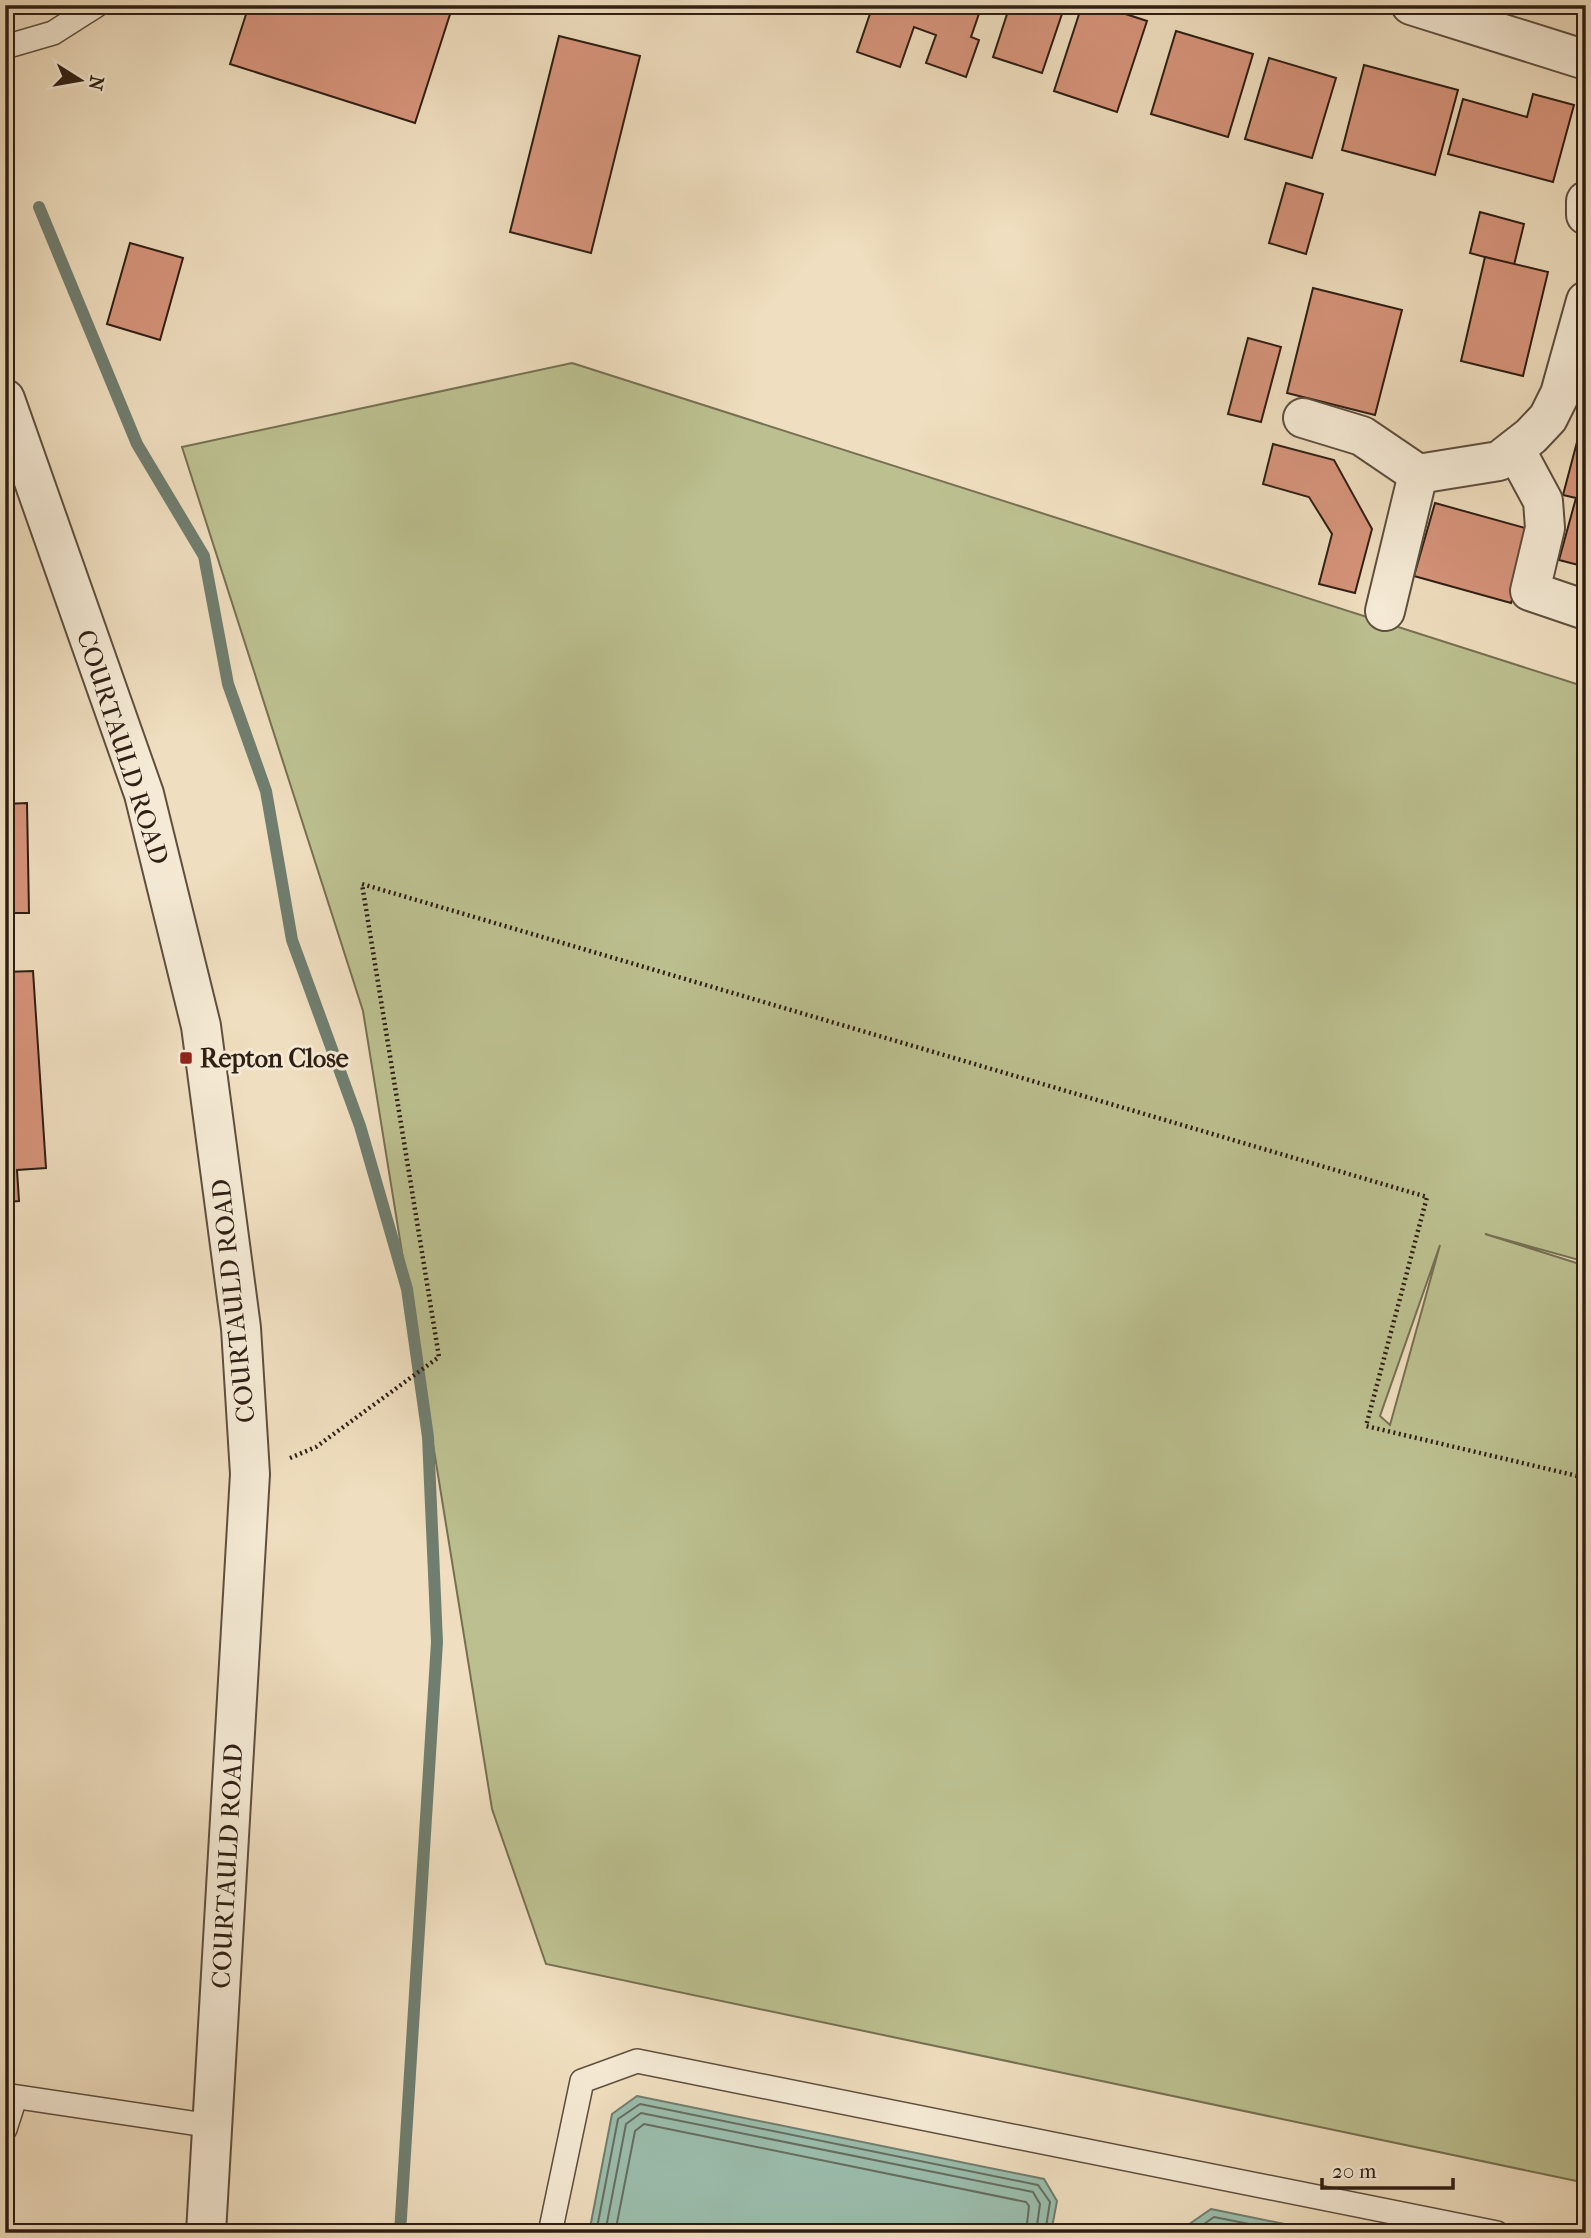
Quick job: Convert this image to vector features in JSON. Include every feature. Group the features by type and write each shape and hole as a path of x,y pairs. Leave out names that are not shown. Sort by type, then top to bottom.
{"street":[{"path":"1411,5 1586,60"},
{"path":"1586,201 1586,215"},
{"path":"1303,418 1362,436 1418,474 1499,461 1548,418 1563,382 1586,301"},
{"name":"COURTAULD ROAD","path":"5,399 144,794 201,1026 241,1328 250,1474 206,2233"},
{"path":"1515,449 1543,501 1545,528 1530,590 1586,611"},
{"path":"1385,611 1418,474"}],"lane":[{"path":"5,47 53,33 97,5"},
{"path":"550,2233 582,2081 637,2061 1497,2233"},
{"path":"5,2129 10,2096 212,2126"}],"path":[{"path":"250,1474 316,1447 439,1357 362,884 1427,1197 1366,1426 1586,1478"}],"shaded area":[{"path":"572,363 1586,687 1586,1262 1485,1234 1586,1266 1586,2183 546,1964 492,1809 363,1011 182,447","holes":["1440,1245 1390,1425 1380,1416"]}],"water":[{"path":"637,2096 1044,2179 1057,2201 1051,2233 589,2233 612,2114"},
{"path":"1211,2209 1329,2233 1184,2233 1185,2227"}],"building":[{"path":"249,5 453,5 415,123 230,64"},
{"path":"873,5 982,5 971,37 979,40 966,77 926,63 936,35 914,27 900,67 857,52"},
{"path":"1010,5 1065,5 1042,73 993,57"},
{"path":"1082,5 1098,5 1147,21 1117,112 1054,91"},
{"path":"1176,31 1253,54 1228,137 1151,114"},
{"path":"559,36 640,56 591,253 510,232"},
{"path":"1269,58 1336,78 1312,158 1245,139"},
{"path":"1364,65 1458,90 1435,175 1342,150"},
{"path":"1533,94 1574,105 1553,182 1448,154 1463,99 1527,117"},
{"path":"1286,183 1323,194 1306,254 1269,243"},
{"path":"1480,212 1524,224 1514,265 1470,253"},
{"path":"130,243 183,258 160,340 107,324"},
{"path":"1485,257 1548,272 1523,376 1461,361"},
{"path":"1313,288 1402,310 1375,415 1287,393"},
{"path":"1248,338 1281,347 1261,422 1228,414"},
{"path":"1586,408 1586,567 1559,560 1576,498 1563,495"},
{"path":"1273,444 1334,460 1372,529 1355,593 1319,584 1332,534 1309,497 1263,484"},
{"path":"1435,503 1532,530 1511,603 1414,576"},
{"path":"27,803 29,913 5,913 5,804"},
{"path":"33,971 46,1168 17,1170 19,1201 5,1202 5,972"}],"waterway":[{"path":"39,207 137,444 204,556 228,684 266,791 292,940 360,1126 407,1289 428,1437 437,1642 400,2233"}],"place":[{"name":"Repton Close","path":"186,1058"}]}
